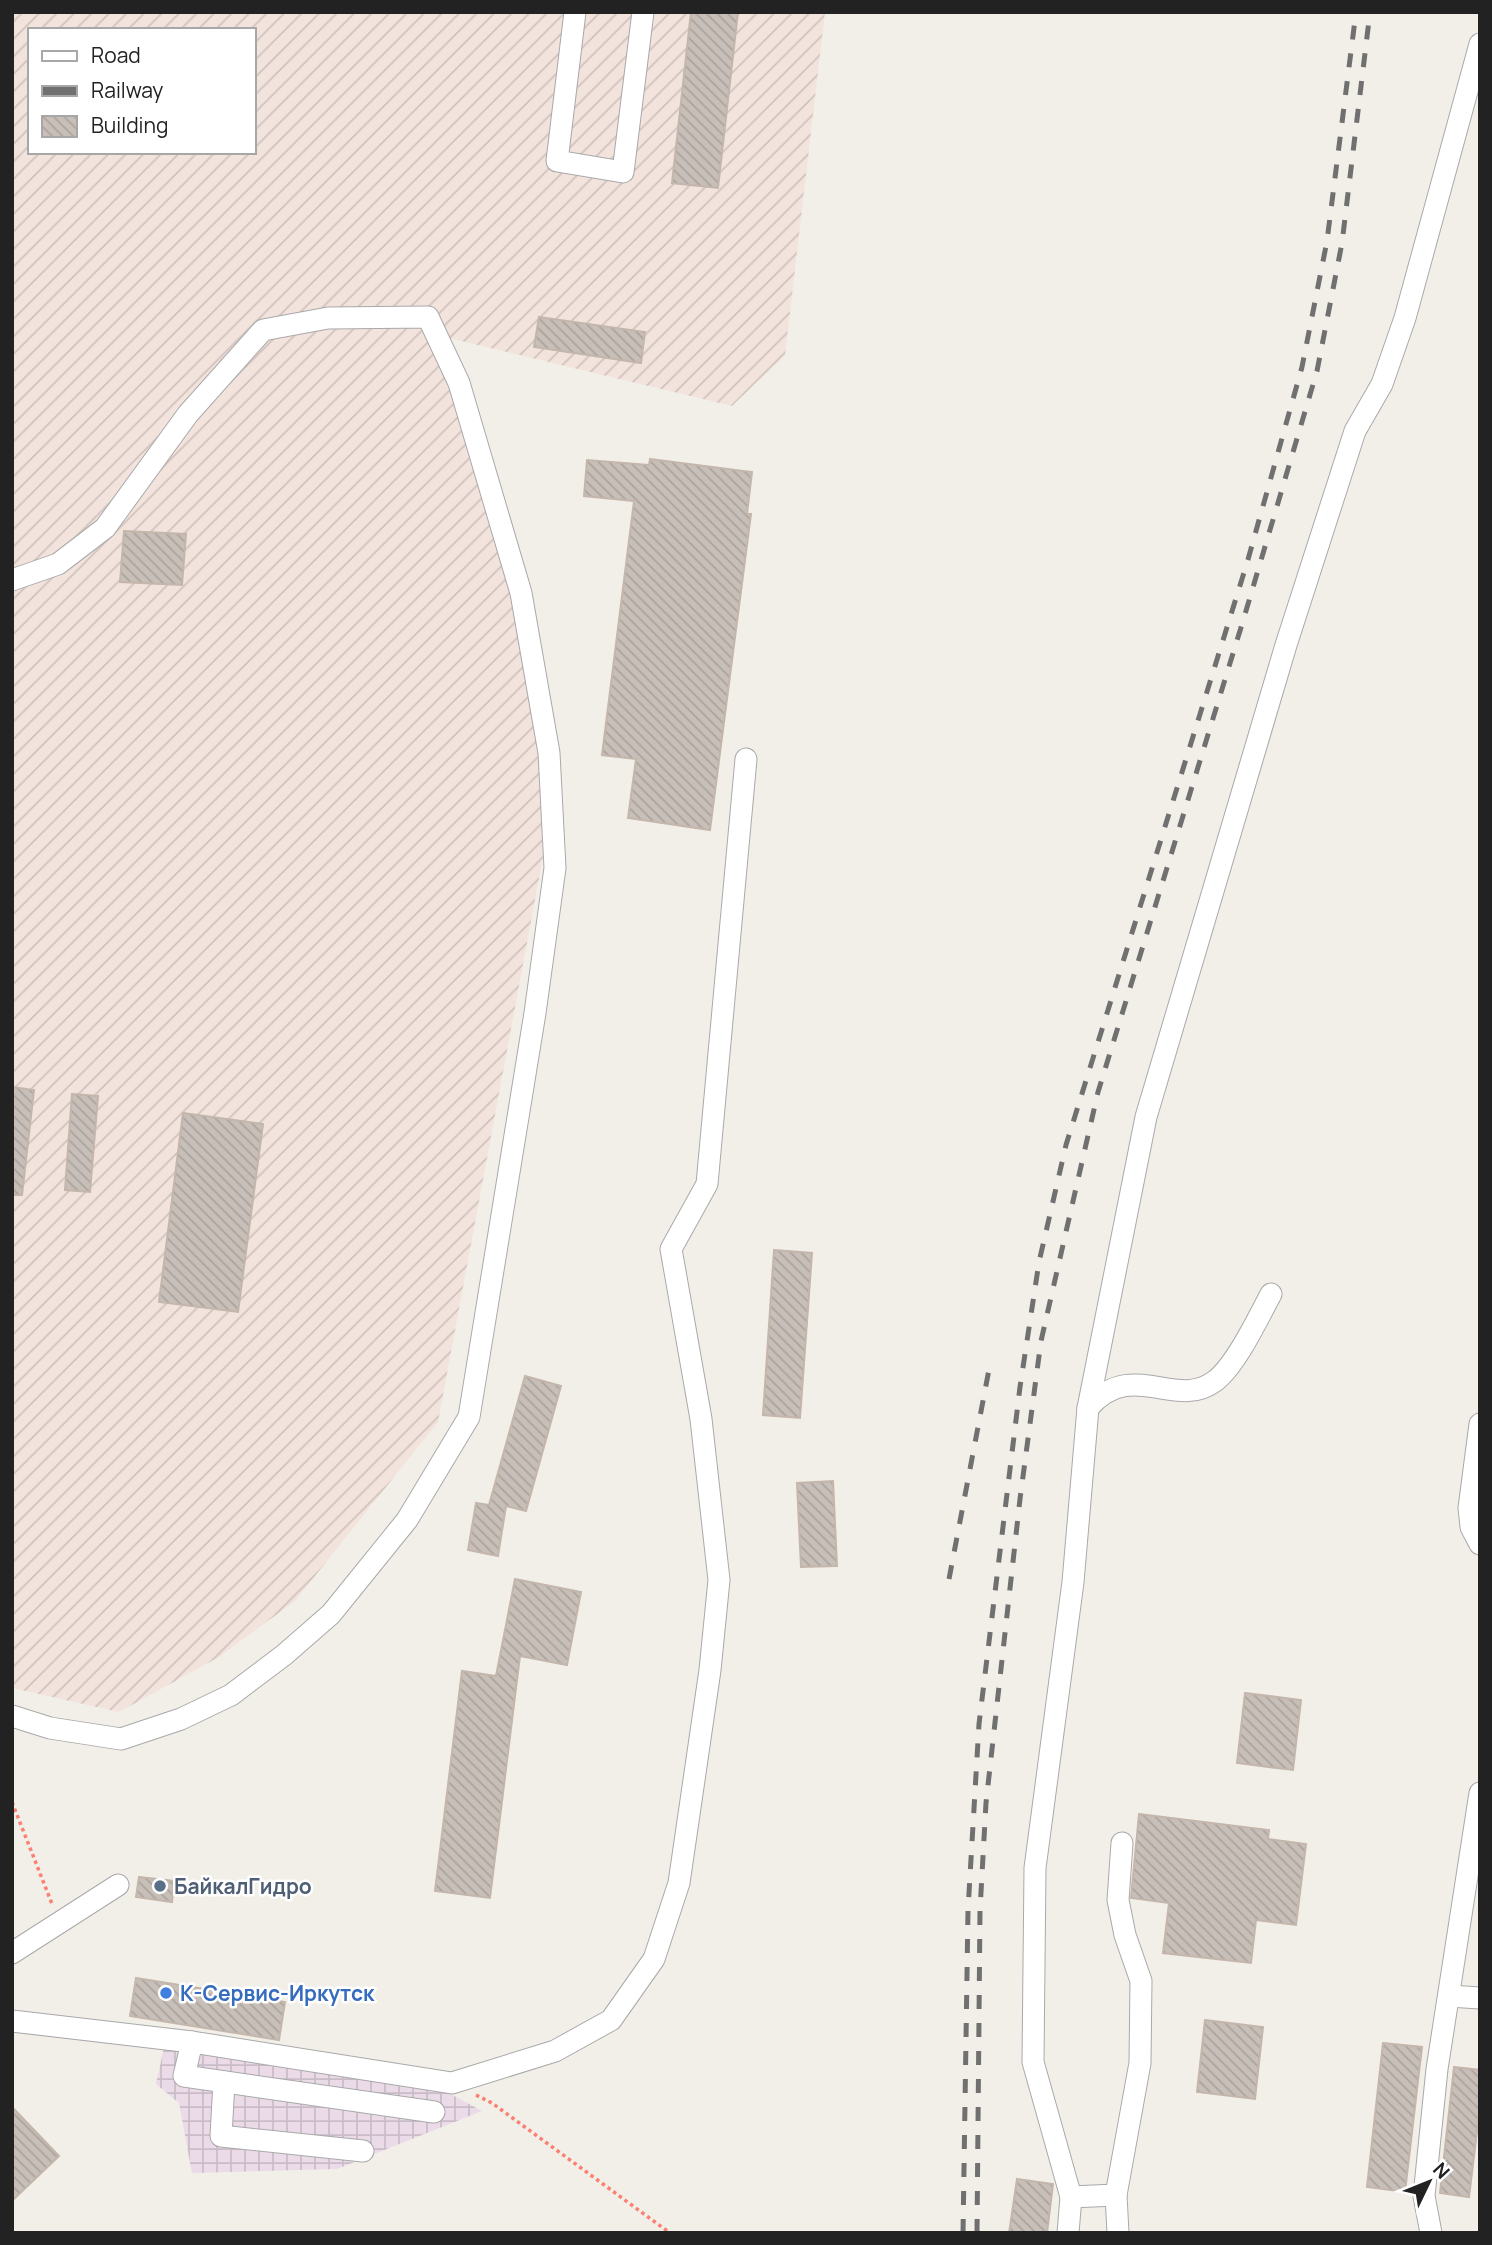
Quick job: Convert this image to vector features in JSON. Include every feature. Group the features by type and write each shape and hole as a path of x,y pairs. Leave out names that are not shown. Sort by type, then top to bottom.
{"street":[{"path":"575,12 557,161 623,172 643,12"},
{"path":"1068,2233 1071,2197 1033,2062 1035,1868 1073,1582 1088,1408 1146,1118 1286,645 1354,431 1382,384 1405,318 1480,44"},
{"path":"12,580 58,564 105,528 188,414 263,330 328,318 428,317 459,383 521,593 549,753 555,868 535,1013 469,1417 407,1520 331,1614 284,1655 231,1695 181,1719 121,1739 50,1728 12,1716"},
{"path":"12,2021 192,2042 452,2083 555,2051 611,2020 654,1959 679,1883 710,1670 719,1580 701,1419 671,1249 706,1184 746,759"},
{"path":"1088,1408 1097,1398 1115,1387 1131,1384 1191,1391 1214,1381 1238,1353 1271,1294"},
{"path":"1480,1424 1469,1508 1471,1527 1480,1544"},
{"path":"1431,2233 1423,2196 1437,2069 1479,1804"},
{"path":"1118,2233 1116,2195 1140,2063 1141,1981 1125,1935 1118,1900 1122,1843"},
{"path":"12,1953 118,1885"},
{"path":"1449,1996 1480,1998"},
{"path":"192,2042 184,2076 434,2112"},
{"path":"224,2082 221,2136 363,2151"},
{"path":"1071,2197 1116,2195"}],"path":[{"path":"12,1802 60,1924"},
{"path":"492,2103 670,2233"}],"shaded area":[{"path":"12,12 825,12 785,355 732,406 449,338 560,765 438,1422 295,1601 219,1657 119,1712 12,1688"},
{"path":"164,2047 434,2085 482,2111 337,2169 192,2173 179,2103 156,2084"}],"building":[{"path":"691,12 738,12 718,188 672,183"},
{"path":"539,317 645,332 641,363 534,347"},
{"path":"650,459 752,472 747,514 751,514 710,830 628,818 636,759 602,755 634,501 584,496 587,460 649,465"},
{"path":"124,531 186,534 182,585 120,582"},
{"path":"12,1087 34,1090 22,1195 12,1195"},
{"path":"72,1094 98,1096 90,1192 65,1190"},
{"path":"183,1113 263,1124 238,1312 159,1302"},
{"path":"774,1250 812,1253 800,1418 763,1415"},
{"path":"525,1376 561,1386 526,1511 506,1506 498,1556 468,1550 476,1503 489,1505"},
{"path":"833,1481 837,1566 801,1567 797,1483"},
{"path":"515,1579 581,1592 567,1665 520,1656 490,1898 435,1891 462,1671 496,1676"},
{"path":"1245,1693 1301,1700 1293,1770 1237,1763"},
{"path":"1139,1814 1269,1830 1268,1839 1306,1844 1296,1925 1256,1920 1251,1963 1163,1953 1169,1903 1131,1898"},
{"path":"139,1877 174,1881 172,1902 136,1897"},
{"path":"136,1978 285,2002 279,2040 130,2016"},
{"path":"1205,2020 1263,2027 1255,2099 1197,2092"},
{"path":"1383,2043 1422,2047 1405,2192 1367,2187"},
{"path":"1454,2067 1480,2070 1480,2107 1469,2197 1440,2193"},
{"path":"12,2107 59,2156 12,2201"},
{"path":"1017,2179 1053,2184 1047,2233 1009,2233"}],"railway":[{"path":"963,2233 968,1910 979,1724 1020,1387 1039,1262 1066,1145 1247,563 1302,367 1327,241 1356,12"},
{"path":"977,2233 980,1910 986,1803 1020,1499 1041,1341 1098,1092 1317,371 1342,243 1370,12"},
{"path":"949,1579 991,1359"}],"place":[{"name":"БайкалГидро","path":"160,1886"},
{"name":"К-Сервис-Иркутск","path":"166,1993"}]}
